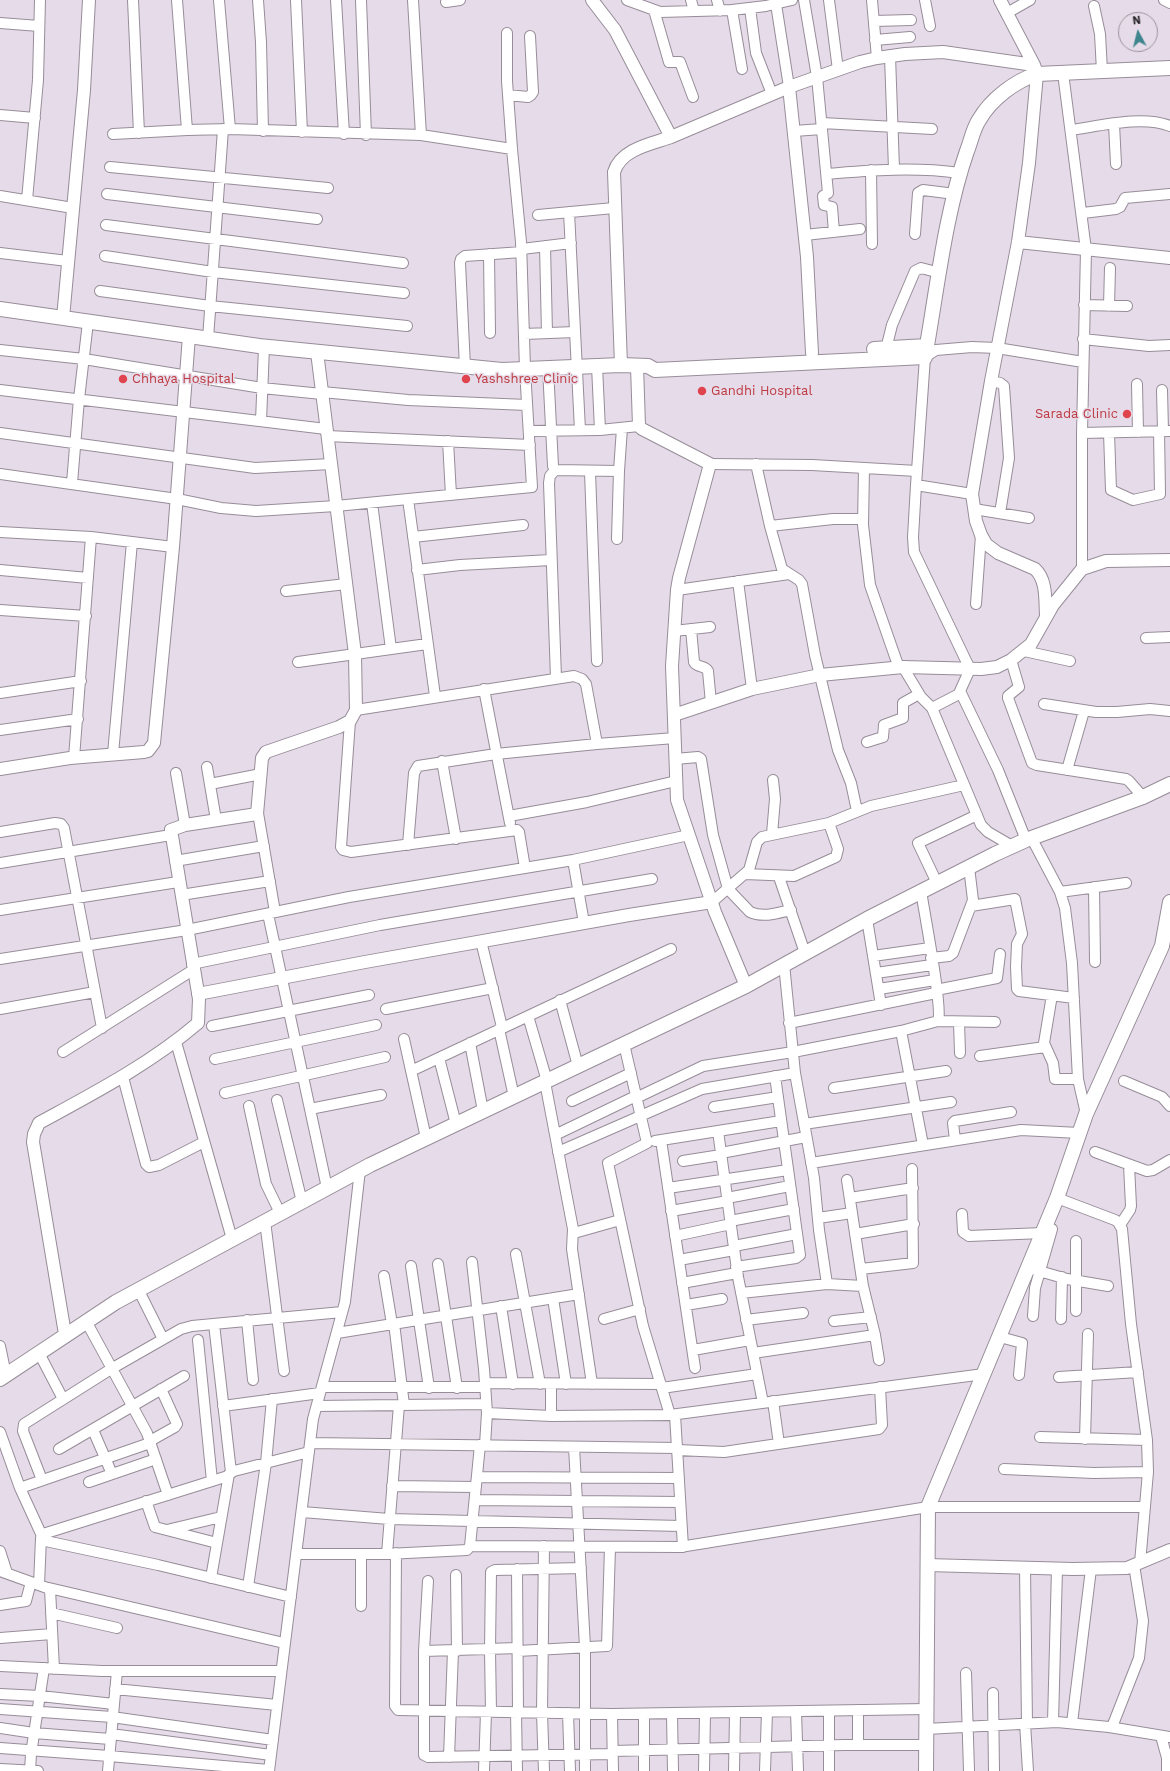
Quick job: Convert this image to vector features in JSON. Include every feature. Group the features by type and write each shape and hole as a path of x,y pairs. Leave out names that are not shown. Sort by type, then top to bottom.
{"main road":[{"path":"929,351 940,273 960,172 978,122 984,112 1018,82 1036,69 1063,73 1170,68"},
{"path":"0,309 264,347 502,370 621,365 642,366 654,361 710,363 929,351"},
{"path":"710,363 812,353 886,349 929,351"},
{"path":"3,1377 65,1334 116,1302 360,1170 746,986 867,919 1012,846 1143,797 1170,784"},
{"path":"926,1771 928,1508 1000,1337 1034,1269 1086,1114 1162,946 1170,902"}],"street":[{"path":"27,200 38,80 40,0"},
{"path":"63,318 84,90 88,0"},
{"path":"134,0 139,133"},
{"path":"177,0 187,130"},
{"path":"208,339 220,176 226,129 219,0"},
{"path":"258,0 261,42 263,131"},
{"path":"296,0 302,132"},
{"path":"336,0 344,134"},
{"path":"361,0 366,135"},
{"path":"413,0 421,136"},
{"path":"446,2 460,0"},
{"path":"592,0 615,30 671,137"},
{"path":"626,0 660,12 720,11 791,0"},
{"path":"691,0 694,11"},
{"path":"717,0 720,11"},
{"path":"804,0 817,77 827,174 828,193 823,197 824,205 832,208 834,232"},
{"path":"829,0 838,70"},
{"path":"872,0 877,58"},
{"path":"926,0 930,26"},
{"path":"976,604 981,535 972,494 997,348 1018,242 1029,163 1036,69 1000,0"},
{"path":"1007,13 1030,0"},
{"path":"1164,0 1170,4"},
{"path":"769,3 789,87 805,235 812,353"},
{"path":"1094,6 1100,34 1102,71"},
{"path":"741,7 756,53 772,94"},
{"path":"741,7 742,69"},
{"path":"654,10 669,62 680,62 693,98"},
{"path":"874,21 911,20"},
{"path":"0,23 39,26"},
{"path":"0,474 177,498 204,505 238,510 336,506 532,487 525,369 522,250 508,95 507,33"},
{"path":"508,95 528,97 533,92 530,36"},
{"path":"876,40 910,37"},
{"path":"621,365 614,208 614,172 616,164 621,158 627,154 789,87 877,58 943,52 1036,69"},
{"path":"890,56 894,169"},
{"path":"1063,73 1083,213 1086,250 1082,362 1082,569"},
{"path":"0,115 35,118"},
{"path":"1072,130 1114,124 1144,122 1170,126"},
{"path":"1114,124 1116,164"},
{"path":"794,131 822,126 892,126 932,129"},
{"path":"113,134 226,129 421,136 512,149"},
{"path":"110,167 220,176 328,188"},
{"path":"827,174 894,169 931,169 960,172"},
{"path":"871,170 872,244"},
{"path":"915,234 918,193 922,190 955,194"},
{"path":"107,194 317,219"},
{"path":"1083,213 1116,209 1120,207 1125,198 1170,194"},
{"path":"0,196 73,208"},
{"path":"538,215 614,208"},
{"path":"569,212 580,430"},
{"path":"106,225 403,263"},
{"path":"805,235 860,229"},
{"path":"1018,242 1170,258"},
{"path":"464,367 460,263 462,259 465,256 571,243"},
{"path":"545,246 547,333"},
{"path":"0,253 68,261"},
{"path":"489,254 490,333"},
{"path":"104,256 213,272 404,293"},
{"path":"886,349 892,325 915,271 921,268 940,273"},
{"path":"1109,306 1110,268"},
{"path":"100,291 210,306 407,326"},
{"path":"1084,305 1127,306"},
{"path":"72,483 79,399 88,322"},
{"path":"524,334 575,332"},
{"path":"0,769 74,758 144,752 152,748 154,743 173,547 184,412 188,336"},
{"path":"1083,339 1149,346 1170,345"},
{"path":"261,421 264,347"},
{"path":"1082,362 997,348 972,347 929,351 912,537 914,552 970,668 961,689 961,693 1029,839 1060,892 1065,908 1072,963 1078,1079 1086,1114"},
{"path":"0,350 84,359 186,377 262,388 415,400 527,405"},
{"path":"317,352 355,654 357,702 353,715 341,847 343,850 351,852 517,830 519,832 525,868"},
{"path":"597,366 600,430"},
{"path":"642,366 639,426 642,430 710,464 812,465 917,471"},
{"path":"548,368 553,466 555,470"},
{"path":"991,382 1000,383 1004,386 1008,466 1000,513"},
{"path":"1137,384 1138,432"},
{"path":"0,390 261,421 327,433 530,445"},
{"path":"1109,432 1111,490 1133,500 1160,494 1164,431 1162,390"},
{"path":"529,431 600,430 639,426"},
{"path":"617,539 622,428"},
{"path":"1082,433 1164,431"},
{"path":"0,433 76,442 180,459 263,468 331,464"},
{"path":"448,441 451,495"},
{"path":"710,464 678,578 672,666 677,800 712,902 746,986"},
{"path":"756,464 770,526 782,569 799,580 802,584 820,675 838,750 851,783 857,811"},
{"path":"864,468 864,544 870,585 901,668 932,708 977,816 984,828 1012,846"},
{"path":"555,470 590,472 619,471"},
{"path":"555,470 550,476 549,483 556,678"},
{"path":"590,472 597,661"},
{"path":"916,485 972,494"},
{"path":"408,499 435,696"},
{"path":"372,503 391,649"},
{"path":"974,508 1030,518"},
{"path":"770,526 833,519 863,519"},
{"path":"413,537 523,525"},
{"path":"0,532 91,537 173,547"},
{"path":"981,535 991,549 1035,569 1040,574 1043,582 1046,615"},
{"path":"74,758 91,537"},
{"path":"113,754 132,542"},
{"path":"417,570 460,565 551,560"},
{"path":"674,715 752,689 820,675 901,668 990,668 1011,660 1031,644 1046,615 1082,569 1106,561 1170,560"},
{"path":"0,570 88,578"},
{"path":"677,590 789,574"},
{"path":"738,581 752,689"},
{"path":"286,591 346,584"},
{"path":"0,610 86,616"},
{"path":"674,630 710,627"},
{"path":"691,629 694,662 697,665 705,667 708,671 711,702"},
{"path":"1146,638 1170,637"},
{"path":"298,662 427,644"},
{"path":"1024,651 1070,661"},
{"path":"1011,660 1018,687 1008,696 1008,698 1031,761 1036,765 1126,779 1143,797"},
{"path":"327,1188 275,947 270,881 258,813 262,758 266,752 329,731 353,715 435,696 578,676 586,684 597,744"},
{"path":"0,693 81,681"},
{"path":"484,689 512,831"},
{"path":"932,708 961,693"},
{"path":"867,742 884,737 884,725 903,718 903,703 920,694"},
{"path":"1044,704 1106,713 1150,709 1170,711"},
{"path":"1067,770 1084,711"},
{"path":"0,730 78,719"},
{"path":"408,845 415,769 422,764 496,754 675,738"},
{"path":"675,759 701,758 713,835 728,889 750,912 755,914 762,915 790,910"},
{"path":"442,761 456,839"},
{"path":"207,767 216,820"},
{"path":"176,773 185,825"},
{"path":"210,784 261,774"},
{"path":"772,834 776,800 773,780"},
{"path":"509,816 587,802 676,781"},
{"path":"198,994 481,941 712,902 745,874 751,865 759,839 766,835 829,823 871,806 964,785"},
{"path":"65,1334 32,1142 34,1134 39,1123 123,1077 176,1042 198,1023 198,994 178,882 171,835 172,829 185,825 258,813"},
{"path":"937,883 918,843 977,816"},
{"path":"0,832 58,823 64,828 102,1028"},
{"path":"745,874 794,876 836,857 838,849 829,823"},
{"path":"0,863 171,835"},
{"path":"0,959 187,930 349,896 573,860 689,835"},
{"path":"175,861 264,846"},
{"path":"573,860 584,923"},
{"path":"876,973 931,957 952,954 971,906 973,894 969,867"},
{"path":"779,876 805,953"},
{"path":"63,1052 102,1028 193,967 275,947 380,925 652,879"},
{"path":"181,894 270,881"},
{"path":"0,910 178,882"},
{"path":"1060,892 1126,883"},
{"path":"1094,887 1094,962"},
{"path":"921,891 940,1017 938,1021"},
{"path":"971,906 1014,899 1016,901 1022,934 1017,944 1017,989 1074,998"},
{"path":"867,919 881,1005"},
{"path":"481,941 493,988 514,1096"},
{"path":"411,1071 671,949"},
{"path":"789,1023 881,1005 936,988 997,978 1000,954"},
{"path":"873,956 931,957"},
{"path":"784,964 795,1073 811,1163 828,1284"},
{"path":"386,1009 493,988"},
{"path":"879,989 936,988"},
{"path":"0,1009 95,992"},
{"path":"212,1026 369,995"},
{"path":"1052,995 1044,1043 1045,1047 1053,1063 1055,1079 1078,1079"},
{"path":"560,1000 578,1066"},
{"path":"528,1016 546,1081 574,1233 571,1245 592,1384"},
{"path":"555,1135 703,1066 793,1052 901,1031 938,1021 995,1022"},
{"path":"959,1022 960,1053"},
{"path":"215,1059 376,1025"},
{"path":"901,1031 923,1145"},
{"path":"404,1039 426,1138"},
{"path":"176,1042 232,1239"},
{"path":"470,1043 483,1111"},
{"path":"624,1044 647,1143"},
{"path":"980,1056 1045,1047"},
{"path":"225,1093 385,1057"},
{"path":"439,1058 456,1124"},
{"path":"834,1088 946,1071"},
{"path":"572,1101 631,1073"},
{"path":"558,1152 640,1114 702,1089 795,1073"},
{"path":"682,1283 799,1257 794,1209 775,1076"},
{"path":"123,1077 146,1164 149,1167 159,1165 204,1142"},
{"path":"1124,1081 1162,1097 1170,1106"},
{"path":"310,1109 381,1095"},
{"path":"714,1107 778,1097"},
{"path":"277,1100 302,1202"},
{"path":"804,1124 915,1106 951,1102"},
{"path":"249,1106 266,1184 280,1213"},
{"path":"954,1140 953,1123 955,1121 1011,1112"},
{"path":"683,1547 677,1449 673,1415 661,1386 640,1309 608,1162 647,1143 781,1121"},
{"path":"811,1163 954,1140 1030,1130 1079,1133"},
{"path":"718,1131 737,1270 746,1320 757,1374 768,1402 780,1444"},
{"path":"683,1161 806,1138"},
{"path":"661,1140 695,1368"},
{"path":"1095,1152 1147,1171 1153,1170 1170,1160"},
{"path":"1120,1226 1131,1206 1129,1165"},
{"path":"861,1269 914,1263 912,1169"},
{"path":"0,1748 269,1770 313,1419 345,1302 360,1170"},
{"path":"668,1188 724,1178 788,1170"},
{"path":"847,1180 863,1286 875,1335 879,1360"},
{"path":"671,1212 790,1186"},
{"path":"850,1198 913,1188"},
{"path":"1057,1198 1115,1220 1120,1226 1147,1440 1148,1472 1137,1564 1144,1621 1139,1658 1112,1727"},
{"path":"675,1236 794,1209"},
{"path":"818,1218 852,1213"},
{"path":"962,1214 964,1232 969,1236 1048,1231"},
{"path":"574,1233 620,1220"},
{"path":"265,1221 284,1371"},
{"path":"855,1234 914,1224"},
{"path":"679,1260 797,1234"},
{"path":"1076,1241 1076,1311"},
{"path":"516,1254 540,1384"},
{"path":"297,1554 464,1551 470,1546 486,1409 485,1385 472,1262"},
{"path":"438,1264 457,1388"},
{"path":"411,1266 429,1388"},
{"path":"1033,1316 1035,1288 1034,1269 1062,1277 1108,1286"},
{"path":"384,1276 393,1324 402,1388 395,1443 389,1519 395,1706 398,1710 584,1714 672,1714 926,1708"},
{"path":"1062,1277 1062,1319"},
{"path":"741,1293 828,1284 863,1286"},
{"path":"138,1290 163,1339"},
{"path":"337,1333 579,1294"},
{"path":"553,1298 566,1384"},
{"path":"686,1305 722,1299"},
{"path":"501,1306 513,1384"},
{"path":"604,1319 640,1309"},
{"path":"42,1480 22,1426 111,1369 163,1339 186,1327 276,1317 342,1312"},
{"path":"746,1320 802,1313"},
{"path":"834,1322 871,1317"},
{"path":"247,1320 253,1380"},
{"path":"86,1321 150,1442 168,1495"},
{"path":"211,1578 230,1474 214,1324"},
{"path":"1085,1439 1088,1334"},
{"path":"753,1353 875,1335"},
{"path":"1000,1337 1022,1343 1019,1375"},
{"path":"198,1340 212,1481"},
{"path":"693,1350 750,1340"},
{"path":"0,1346 3,1377"},
{"path":"39,1353 63,1399"},
{"path":"1059,1377 1087,1374 1138,1372"},
{"path":"223,1406 272,1400 321,1390 457,1388 513,1384 661,1386 757,1374"},
{"path":"317,1406 401,1405 486,1409 550,1416 673,1415 984,1374"},
{"path":"59,1449 184,1376"},
{"path":"550,1416 551,1384"},
{"path":"41,1538 46,1533 212,1481 310,1448 395,1443 677,1449 724,1452 881,1428 880,1387"},
{"path":"20,1488 150,1442 175,1428 177,1424 161,1389"},
{"path":"248,1587 266,1463 272,1400"},
{"path":"93,1430 112,1474"},
{"path":"0,1432 20,1488 41,1538 40,1585 51,1613 52,1634 49,1668 40,1696 31,1751 30,1771"},
{"path":"1040,1437 1147,1440"},
{"path":"574,1447 585,1647 585,1771"},
{"path":"89,1482 156,1459"},
{"path":"1004,1469 1094,1473 1148,1472"},
{"path":"477,1477 679,1478"},
{"path":"392,1486 476,1487"},
{"path":"475,1500 680,1502"},
{"path":"146,1501 154,1525 158,1528 217,1543"},
{"path":"470,1546 683,1547 928,1508 1145,1507"},
{"path":"302,1512 389,1519 682,1526"},
{"path":"165,1530 221,1517"},
{"path":"41,1538 291,1597"},
{"path":"544,1546 542,1713 544,1771"},
{"path":"424,1651 543,1649 608,1645 610,1547"},
{"path":"927,1565 1057,1569 1127,1568 1170,1550"},
{"path":"0,1551 3,1572 40,1585 284,1643"},
{"path":"361,1554 361,1606"},
{"path":"484,1771 484,1756 489,1712 491,1574 495,1570 580,1568"},
{"path":"1025,1568 1026,1723 1028,1771"},
{"path":"517,1569 517,1771"},
{"path":"1054,1722 1057,1569"},
{"path":"1072,1724 1091,1569"},
{"path":"449,1757 455,1651 456,1575"},
{"path":"428,1581 424,1651 424,1755 428,1757 585,1754 644,1750 829,1745 926,1745"},
{"path":"0,1605 26,1601 40,1585"},
{"path":"51,1613 117,1628"},
{"path":"0,1638 52,1634"},
{"path":"0,1666 117,1671 281,1671"},
{"path":"108,1771 117,1671"},
{"path":"966,1673 969,1727 969,1771"},
{"path":"115,1689 277,1706"},
{"path":"993,1693 994,1771"},
{"path":"0,1694 40,1696 114,1704"},
{"path":"0,1709 112,1717 273,1740"},
{"path":"858,1710 858,1745"},
{"path":"828,1771 829,1711"},
{"path":"765,1771 767,1712"},
{"path":"796,1712 798,1771"},
{"path":"568,1713 570,1771"},
{"path":"704,1771 705,1713"},
{"path":"734,1771 735,1713"},
{"path":"612,1714 614,1771"},
{"path":"644,1714 644,1771"},
{"path":"672,1714 673,1771"},
{"path":"926,1729 1054,1722 1112,1727 1166,1737 1167,1771"},
{"path":"0,1728 34,1733 111,1736 271,1755"},
{"path":"0,1769 38,1771"}],"place":[{"name":"Chhaya Hospital","path":"123,379"},
{"name":"Yashshree Clinic","path":"466,379"},
{"name":"Gandhi Hospital","path":"702,391"},
{"name":"Sarada Clinic","path":"1127,414"}]}
